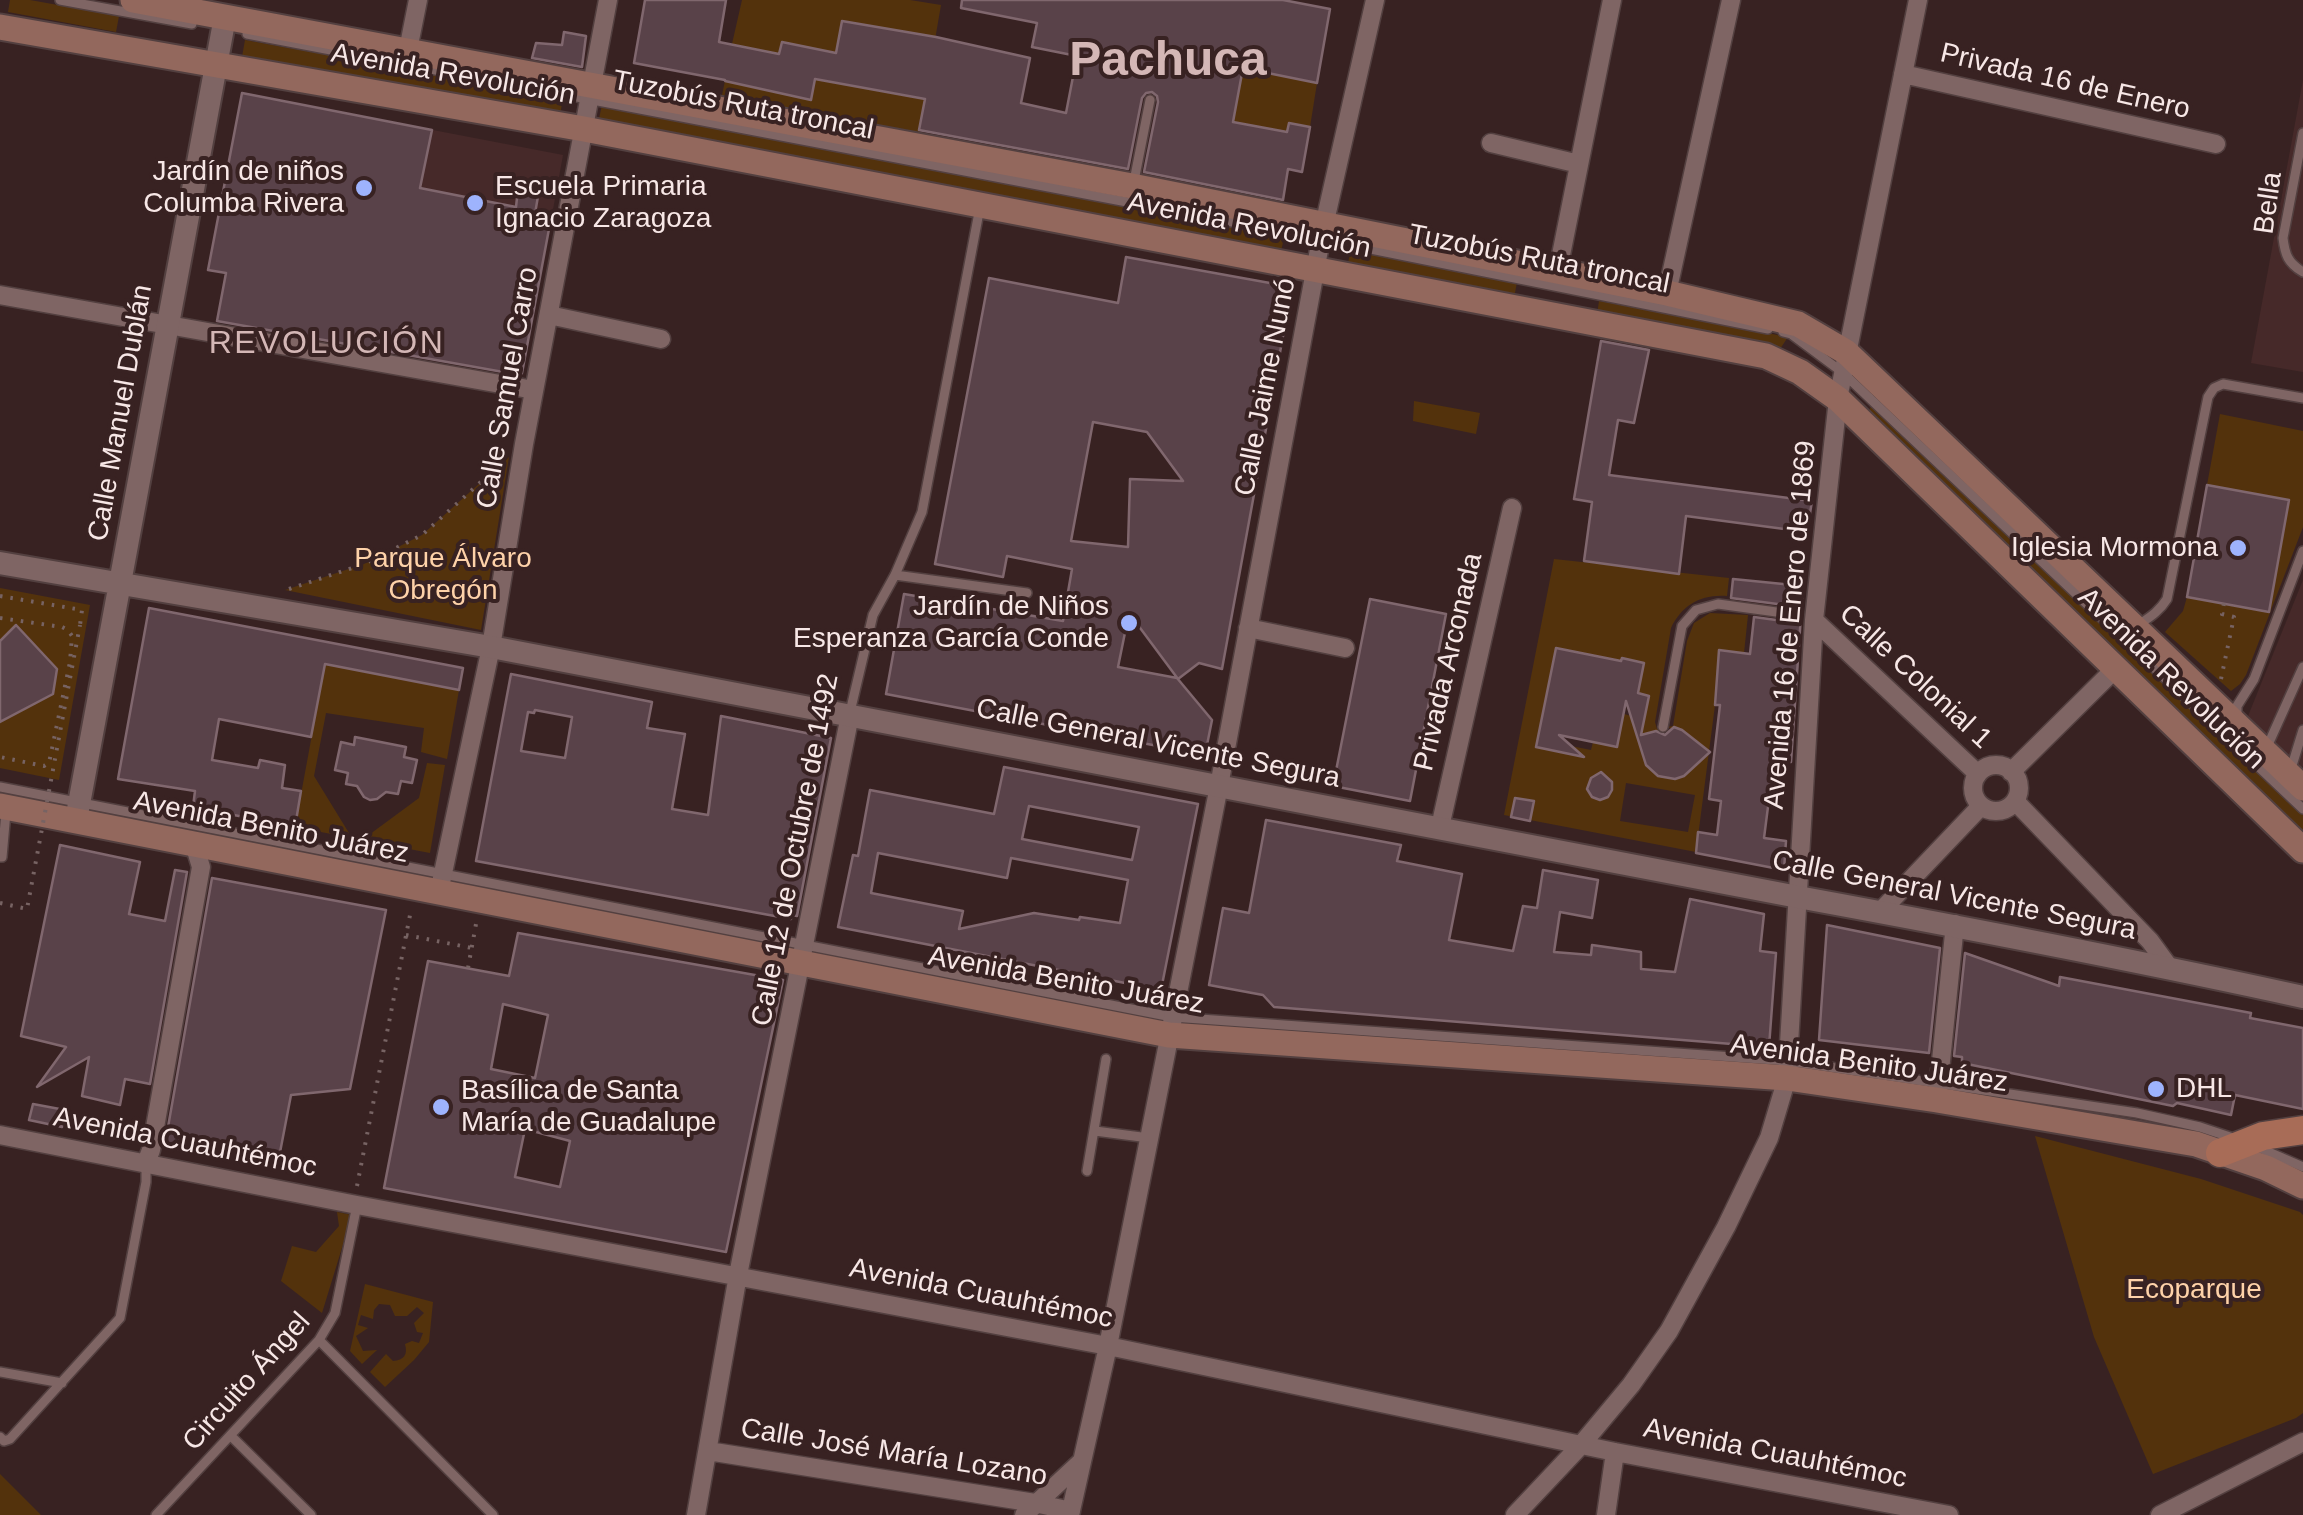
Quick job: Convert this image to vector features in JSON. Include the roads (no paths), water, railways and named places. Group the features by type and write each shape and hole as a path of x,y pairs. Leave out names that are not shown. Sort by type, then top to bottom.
{"main road":[{"name":"Avenida Revolución","path":"132,0 408,50 590,92 1132,186 1323,231 1558,270 1798,324 2127,621 2296,781"},
{"name":"Avenida Revolución","path":"0,27 584,129 1766,356 1800,372 1838,398 2303,850"},
{"name":"Avenida Benito Juárez","path":"2,800 77,811 194,844 442,884 1171,1026 1788,1069 1938,1091 2196,1144 2234,1148 2303,1186"},
{"path":"2234,1148 2263,1136 2303,1130"}],"street":[{"path":"408,50 418,0"},
{"name":"Calle Samuel Carro","path":"442,884 491,647 524,444 608,0"},
{"name":"Calle Jaime Nunó","path":"1070,1513 1108,1346 1219,786 1323,231 1376,0"},
{"path":"1558,270 1612,0"},
{"path":"1667,293 1731,0"},
{"name":"Avenida 16 de Enero de 1869","path":"1515,1515 1631,1385 1669,1331 1726,1227 1768,1138 1788,1069 1798,897 1802,617 1844,362 1918,0"},
{"name":"Calle Manuel Dublán","path":"77,811 225,15"},
{"name":"Privada 16 de Enero","path":"1903,74 2216,144"},
{"path":"1491,143 1579,164"},
{"path":"0,295 534,390"},
{"path":"549,314 661,339"},
{"name":"Privada Arconada","path":"1440,827 1512,508"},
{"name":"Calle General Vicente Segura","path":"0,562 491,647 1955,924 2303,997"},
{"name":"Calle Colonial 1","path":"1802,617 1978,774"},
{"path":"1248,628 1345,648"},
{"path":"2011,772 2117,667"},
{"name":"Calle 12 de Octubre de 1492","path":"696,1515 738,1275 850,715"},
{"path":"1998,766 2011,772 2018,786 2015,801 2002,810 1980,806 1973,786 1978,774 1998,766"},
{"path":"2015,801 2144,935 2169,967"},
{"path":"1880,912 1980,806"},
{"path":"146,1163 201,868 194,844"},
{"path":"1938,1091 1955,924"},
{"name":"Avenida Cuauhtémoc","path":"0,1135 1108,1346 1872,1508 1950,1515"},
{"path":"2160,1515 2303,1442"},
{"name":"Calle José María Lozano","path":"708,1451 1070,1513"},
{"path":"1606,1515 1615,1452"},
{"path":"1030,1509 1084,1460"}],"lane":[{"name":"Tuzobús Ruta troncal","path":"60,0 225,15 590,92 1323,231 1791,334 1844,362 2303,809"},
{"path":"1132,186 1150,100"},
{"name":"Bella","path":"2303,133 2283,238 2290,264 2303,272"},
{"name":"Calle 12 de Octubre de 1492","path":"850,715 873,615 896,575 922,512 981,206"},
{"path":"2127,621 2142,623 2166,599 2208,396 2214,388 2223,384 2303,398"},
{"path":"2264,753 2256,734 2237,715 2236,706 2254,679 2303,551"},
{"path":"896,575 1026,594"},
{"path":"1663,727 1682,626 1696,610 1718,604 1802,617"},
{"path":"2264,753 2303,667"},
{"path":"2296,781 2303,730"},
{"path":"0,857 2,800"},
{"path":"77,811 442,884"},
{"path":"1087,1170 1106,1059"},
{"path":"1095,1131 1148,1138"},
{"path":"2234,1148 2272,1152 2303,1167"},
{"path":"0,1437 10,1440 120,1318 146,1182 146,1163"},
{"name":"Circuito Ángel","path":"156,1515 319,1340 335,1313 357,1205"},
{"path":"319,1340 493,1515"},
{"path":"0,1372 62,1383"},
{"path":"231,1436 311,1515"}],"place":[{"name":"Jardín de niños Columba Rivera","path":"364,188"},
{"name":"Escuela Primaria Ignacio Zaragoza","path":"475,203"},
{"name":"Iglesia Mormona","path":"2238,548"},
{"name":"Jardín de Niños Esperanza García Conde","path":"1129,623"},
{"name":"DHL","path":"2156,1089"},
{"name":"Basílica de Santa María de Guadalupe","path":"441,1107"}],"district":[{"name":"Pachuca","path":"1168,62"},
{"name":"REVOLUCIÓN","path":"327,344"}],"park label":[{"name":"Parque Álvaro Obregón","path":"443,575"},
{"name":"Ecoparque","path":"2194,1290"}]}
